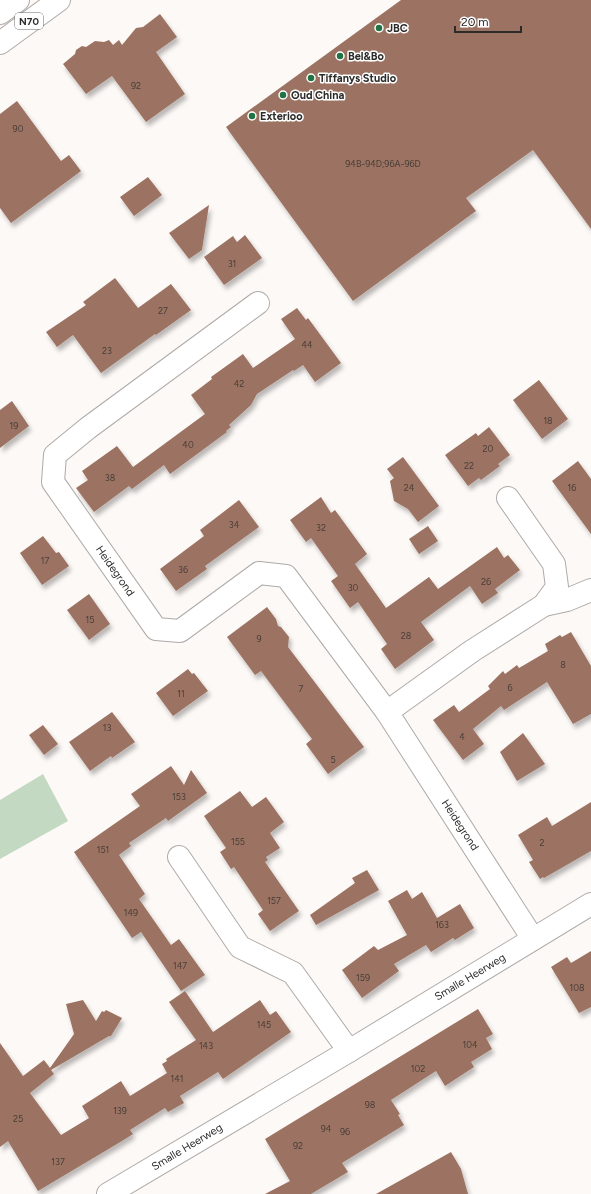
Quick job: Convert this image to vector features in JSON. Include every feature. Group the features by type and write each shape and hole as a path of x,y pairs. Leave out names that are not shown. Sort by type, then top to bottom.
{"street":[{"name":"N70","path":"0,13 18,0"},
{"name":"N70","path":"0,43 59,0"},
{"name":"Heidegrond","path":"258,303 88,428 56,455 53,482 156,629 180,631 259,574 286,576 387,712 533,939"},
{"path":"508,498 554,564 556,587 544,605"},
{"path":"387,712 472,651 544,605 566,600 591,590"},
{"path":"179,858 240,947 293,973 349,1051"},
{"name":"Smalle Heerweg","path":"108,1194 349,1051 591,904"}],"green space":[{"path":"43,774 68,821 0,859 0,800"}],"building":[{"path":"401,0 591,0 591,229 533,150 466,198 476,211 353,301 226,127"},
{"path":"160,14 177,37 156,52 185,94 146,122 112,76 86,94 63,64 75,54 76,50 82,46 86,47 95,41 104,42 109,40 113,45 119,40 122,45 136,28 143,27"},
{"path":"17,101 61,161 69,155 81,171 11,223 0,208 0,114"},
{"path":"148,177 162,195 134,216 120,197"},
{"path":"209,205 202,250 189,259 169,233"},
{"path":"245,235 262,258 224,285 204,257 233,236 237,242"},
{"path":"115,278 138,308 171,284 191,310 101,373 73,335 57,347 46,332 86,305 83,302"},
{"path":"297,308 306,320 308,318 341,363 315,382 303,365 294,371 293,370 257,394 251,405 229,425 231,427 226,431 227,432 170,474 164,465 132,489 129,486 94,512 76,488 88,480 82,471 117,446 133,467 205,414 191,395 212,379 211,377 243,354 253,368 295,339 281,319"},
{"path":"539,380 568,419 542,439 513,400"},
{"path":"12,401 29,426 0,448 0,410"},
{"path":"489,427 510,455 498,464 500,466 481,480 479,478 468,486 445,455 476,433 478,436"},
{"path":"403,457 439,506 418,522 408,509 394,501 390,481 394,478 387,469"},
{"path":"578,461 591,479 591,534 552,481"},
{"path":"321,497 331,513 335,510 367,554 355,564 386,608 429,577 438,589 497,547 504,558 508,555 520,570 495,589 498,593 482,604 470,586 421,622 434,640 395,669 381,649 387,644 358,602 350,608 331,581 338,576 311,538 306,542 290,520"},
{"path":"239,500 259,527 205,566 207,569 176,591 160,569 204,536 200,530"},
{"path":"428,526 438,541 419,554 409,539"},
{"path":"43,536 56,553 59,552 69,566 42,585 20,553"},
{"path":"89,594 110,624 89,640 67,610"},
{"path":"267,607 276,619 278,626 281,627 289,637 288,647 364,747 328,774 306,744 312,739 261,671 255,675 227,637"},
{"path":"571,632 591,666 591,714 573,724 547,682 504,710 501,706 473,729 484,744 463,760 433,720 454,705 459,712 490,689 488,686 503,671 505,674 517,665 519,668 548,651 545,644 560,635 562,637"},
{"path":"188,669 192,674 194,673 208,691 173,716 156,693"},
{"path":"112,712 135,742 112,758 111,756 90,771 69,742"},
{"path":"43,725 58,744 44,755 29,735"},
{"path":"523,733 545,764 517,781 500,752"},
{"path":"171,766 184,785 191,770 207,793 168,821 166,818 129,843 131,846 119,855 145,894 139,899 171,945 179,939 205,975 181,991 141,932 132,938 74,852 140,806 131,794"},
{"path":"240,791 252,807 266,797 284,822 270,833 280,848 266,857 268,860 265,862 299,911 270,931 258,914 263,910 234,867 231,869 220,852 226,848 204,816"},
{"path":"591,802 591,851 540,879 529,862 533,860 518,835 547,817 552,826"},
{"path":"367,870 379,890 316,925 310,915 355,883 352,878"},
{"path":"407,890 412,899 422,892 437,918 460,904 474,928 455,940 453,938 431,952 426,945 394,964 399,971 362,998 342,970 374,946 378,950 407,935 388,901"},
{"path":"591,951 591,1007 579,1013 551,967 567,957 571,963"},
{"path":"185,991 213,1032 260,1000 270,1015 276,1011 291,1032 223,1079 218,1072 180,1096 184,1103 168,1112 165,1108 130,1130 133,1134 38,1191 8,1141 0,1147 0,1043 23,1076 44,1060 50,1068 74,1034 66,1004 83,1000 96,1021 102,1011 104,1012 106,1010 122,1018 111,1036 51,1070 54,1074 30,1093 61,1135 89,1118 82,1106 121,1081 130,1096 167,1073 162,1064 167,1061 166,1059 196,1040 169,1002"},
{"path":"478,1009 493,1034 486,1038 492,1049 471,1062 474,1067 445,1086 436,1071 391,1100 400,1114 398,1115 404,1125 342,1163 348,1172 311,1194 265,1194 290,1181 265,1139"},
{"path":"451,1152 461,1169 468,1194 376,1194"}],"place":[{"name":"JBC","path":"379,28"},
{"name":"Bel&Bo","path":"340,56"},
{"name":"Tiffanys Studio","path":"311,78"},
{"name":"Oud China","path":"283,95"},
{"name":"Exterioo","path":"252,116"}]}
